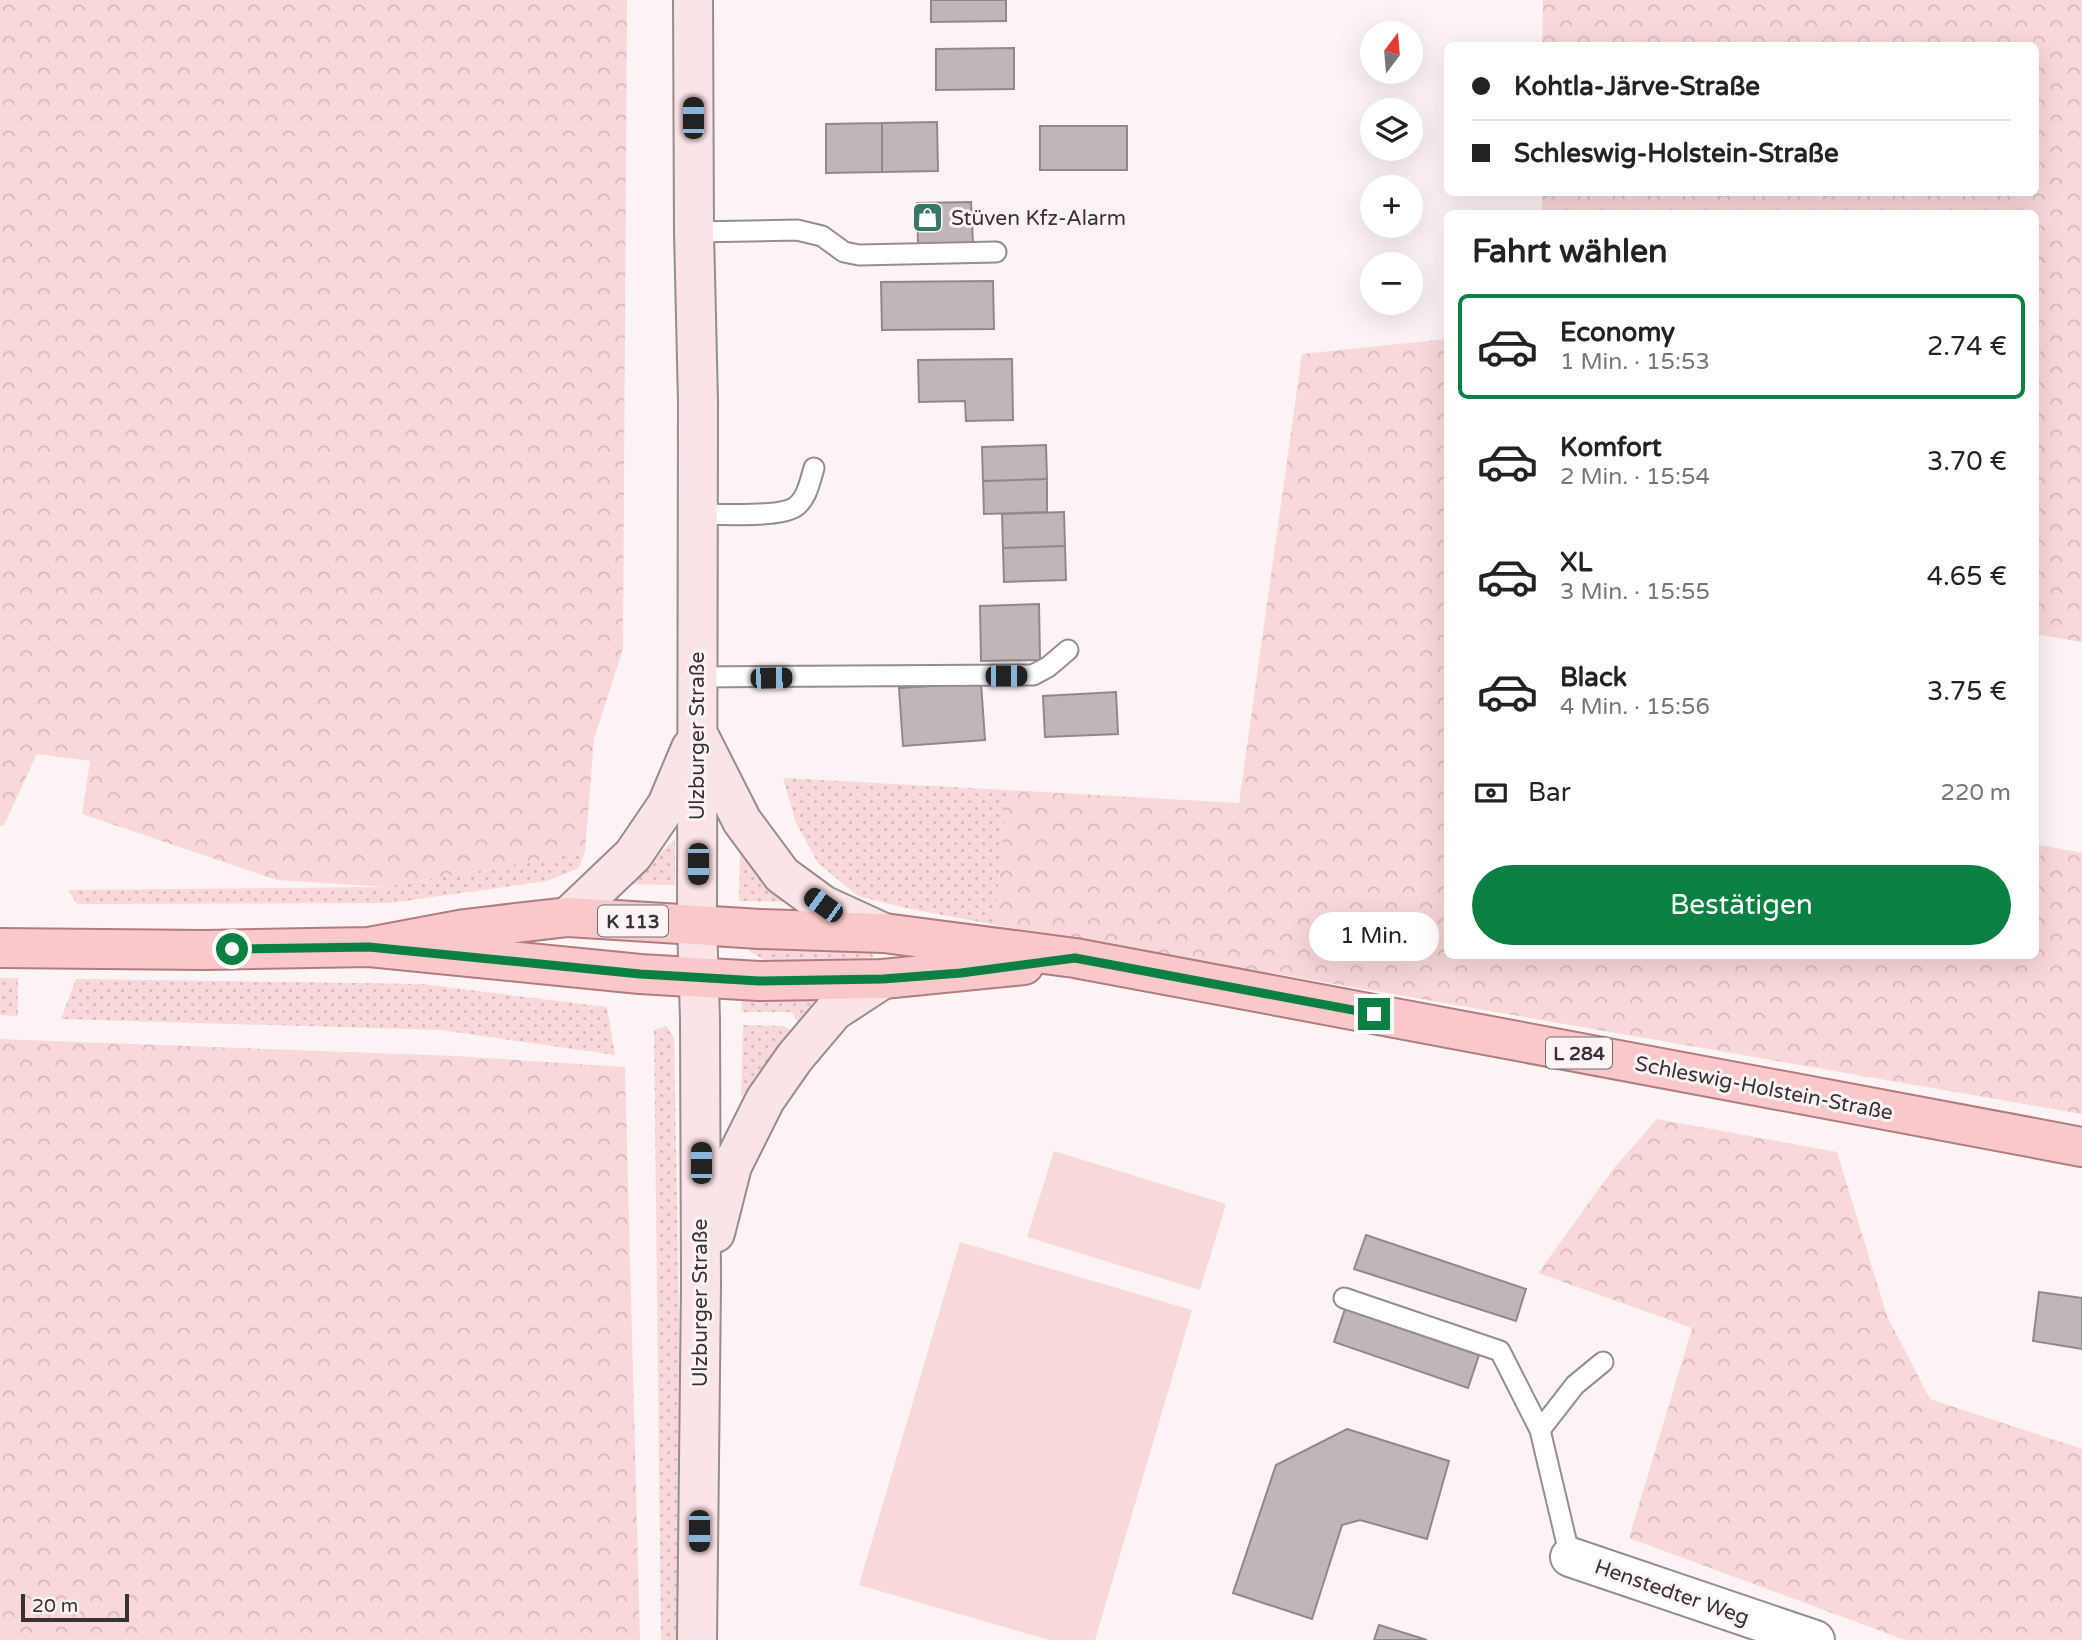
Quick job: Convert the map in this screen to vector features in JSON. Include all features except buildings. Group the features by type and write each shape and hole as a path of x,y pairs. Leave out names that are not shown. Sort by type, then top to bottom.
{"main road":[{"name":"Ulzburger Straße","path":"693,0 698,402 697,924 700,978 701,1286 698,1640"},
{"path":"568,917 627,862 641,844 667,805 698,733"},
{"path":"698,733 742,821 782,875 823,905 884,933"},
{"name":"K 113","path":"369,947 466,929 568,917 697,924"},
{"name":"Schleswig-Holstein-Straße","path":"697,924 884,933 1075,958 2082,1147"},
{"name":"K 113","path":"0,948 205,950 369,947 700,978"},
{"name":"Schleswig-Holstein-Straße","path":"700,978 759,981 883,979 961,973 1075,958"},
{"path":"701,1286 732,1166 765,1100 795,1057 834,1011 883,979"}],"street":[{"name":"Henstedter Weg","path":"1570,1557 1815,1640"}],"lane":[{"path":"694,232 797,230 822,236 845,252 859,255 996,252"},
{"path":"696,514 781,513 797,506 808,489 814,468"},
{"path":"697,677 1032,675 1048,667 1068,650"},
{"path":"1344,1298 1500,1351 1541,1430 1570,1557"},
{"path":"1541,1430 1575,1385 1604,1362"}],"green space":[{"path":"0,0 627,0 623,649 594,739 585,852 385,887 277,880 82,814 90,761 37,754 4,825 0,826"},
{"path":"1543,0 2082,0 2082,642 2039,635 2039,210 1542,210 1542,196 2039,196 2039,42 1542,42"},
{"path":"1444,339 1444,959 2039,959 2039,845 2082,853 2082,1114 995,925 1007,790 1239,803 1302,354"},
{"path":"783,778 1007,790 995,925 858,896 818,863 796,823"},
{"path":"675,839 675,885 629,884"},
{"path":"740,845 796,902 739,901"},
{"path":"585,852 579,868 547,881 390,903 77,904 68,890 385,887"},
{"path":"772,940 872,953 873,957 791,967 767,962 748,950"},
{"path":"0,978 18,978 18,1016 0,1015"},
{"path":"76,979 422,984 607,1007 615,1055 441,1030 61,1019"},
{"path":"741,999 821,1000 799,1023 791,1012 742,1012"},
{"path":"743,1025 783,1026 793,1031 741,1097"},
{"path":"666,1026 674,1037 685,1640 661,1640 654,1030"},
{"path":"0,1039 456,1056 625,1067 640,1640 0,1640"},
{"path":"1657,1119 1837,1152 1887,1316 1930,1399 2082,1449 2082,1640 1905,1640 1629,1538 1692,1328 1538,1273 1614,1168"},
{"path":"1054,1151 1226,1204 1200,1290 1027,1237"},
{"path":"960,1242 1192,1310 1095,1640 1049,1640 859,1585"}],"place":[{"name":"Stüven Kfz-Alarm","path":"928,218"}],"route":[{"path":"232,949 369,947 640,974 759,981 883,979 961,973 1075,958 1374,1014"}]}
